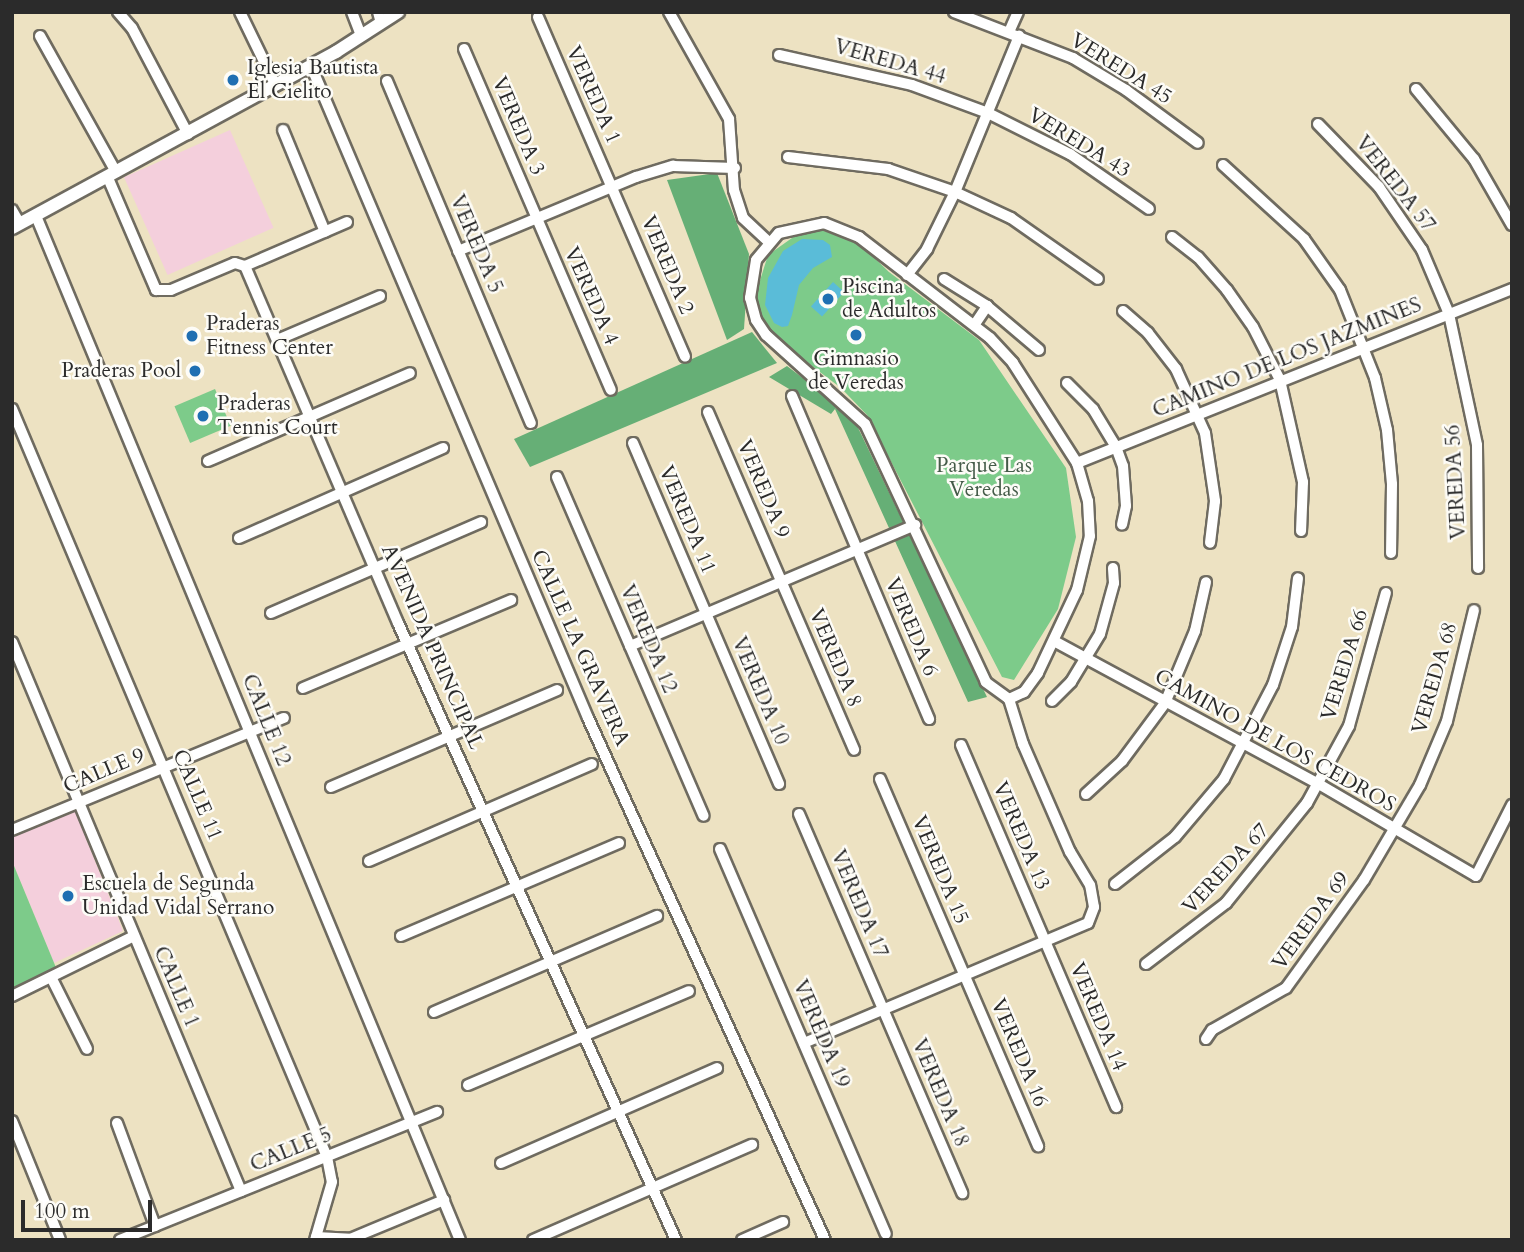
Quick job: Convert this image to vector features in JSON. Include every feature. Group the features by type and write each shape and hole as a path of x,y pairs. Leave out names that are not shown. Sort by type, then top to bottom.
{"street":[{"path":"118,12 132,28 188,134"},
{"path":"240,12 275,84"},
{"path":"352,12 361,36"},
{"path":"12,210 16,226 311,66 361,36 379,18 398,12"},
{"path":"668,12 729,119 735,168 734,190 743,218 769,242"},
{"name":"VEREDA 45","path":"954,12 1014,34 1095,71 1198,143"},
{"path":"907,275 927,249 956,192 988,113 1014,34 1018,12"},
{"name":"VEREDA 1","path":"538,17 612,188"},
{"path":"40,36 112,175 156,289 171,290 235,264 245,266 347,222"},
{"name":"VEREDA 3","path":"464,49 536,218"},
{"name":"VEREDA 44","path":"779,55 912,85 988,113"},
{"name":"CALLE LA GRAVERA","path":"311,66 588,718 825,1240"},
{"name":"VEREDA 5","path":"387,81 531,423"},
{"path":"1416,89 1474,159 1512,225"},
{"name":"VEREDA 43","path":"988,113 1070,154 1149,209"},
{"name":"VEREDA 57","path":"1318,124 1379,187 1415,239 1449,314"},
{"path":"283,130 325,232"},
{"path":"788,157 888,169 956,192 1011,218 1098,279"},
{"path":"1223,165 1304,239 1340,290 1363,348 1387,430 1392,484 1391,553"},
{"path":"458,251 673,166 735,168"},
{"name":"VEREDA 2","path":"612,188 685,357"},
{"name":"CALLE 12","path":"36,216 460,1240"},
{"name":"VEREDA 4","path":"536,218 611,390"},
{"path":"804,1043 1088,923 1094,907 1090,885 1070,852 1023,744 1009,699 986,682 915,525 860,416 766,335 756,320 751,278 769,242 797,226 824,223 844,227 975,324 1013,363 1077,463 1088,501 1090,536 1077,590 1054,641 1024,692 1009,699"},
{"path":"1172,237 1198,257 1227,290 1253,327 1280,380 1303,482 1301,531"},
{"name":"AVENIDA PRINCIPAL","path":"245,266 375,569 620,1110 676,1240"},
{"path":"944,279 986,306 1039,350"},
{"name":"CAMINO DE LOS JAZMINES","path":"1077,463 1512,289"},
{"path":"277,340 380,296"},
{"path":"975,324 986,306"},
{"path":"1123,311 1148,333 1176,369 1198,414 1212,463 1215,501 1210,543"},
{"name":"VEREDA 56","path":"1449,314 1477,445 1478,568"},
{"path":"208,461 410,373"},
{"path":"1067,383 1093,409 1116,447 1124,479 1122,525"},
{"name":"VEREDA 6","path":"792,396 929,719"},
{"name":"CALLE 11","path":"12,409 327,1157 332,1182 316,1238"},
{"name":"VEREDA 9","path":"708,412 781,582"},
{"name":"VEREDA 11","path":"632,443 706,614"},
{"path":"239,538 343,494 443,447"},
{"name":"VEREDA 12","path":"557,477 704,816"},
{"path":"271,613 481,522"},
{"path":"630,646 915,525"},
{"path":"1052,701 1087,659 1109,607 1116,572 1113,568"},
{"path":"1115,884 1175,837 1224,779 1277,674 1292,627 1298,578"},
{"name":"VEREDA 8","path":"781,582 854,750"},
{"path":"1086,794 1122,761 1165,703 1195,632 1206,582"},
{"name":"VEREDA 66","path":"1317,783 1349,726 1386,593"},
{"path":"303,688 511,600"},
{"name":"VEREDA 68","path":"1395,830 1447,721 1474,610"},
{"name":"VEREDA 10","path":"706,614 779,784"},
{"name":"CAMINO DE LOS CEDROS","path":"1054,641 1243,746 1317,783 1476,876 1512,805"},
{"name":"CALLE 1","path":"12,642 241,1191"},
{"path":"331,787 558,690"},
{"name":"CALLE 9","path":"12,830 284,718"},
{"name":"VEREDA 13","path":"961,746 1045,941"},
{"path":"369,860 592,764"},
{"name":"VEREDA 15","path":"880,779 965,976"},
{"name":"VEREDA 67","path":"1146,964 1226,903 1283,838 1317,783"},
{"name":"VEREDA 17","path":"799,814 883,1009"},
{"name":"VEREDA 69","path":"1206,1039 1212,1030 1286,988 1395,830"},
{"path":"401,936 619,843"},
{"name":"VEREDA 19","path":"720,849 886,1234"},
{"path":"435,1012 657,916"},
{"path":"12,996 52,979 134,936"},
{"name":"VEREDA 14","path":"1045,941 1116,1107"},
{"name":"VEREDA 16","path":"965,976 1038,1146"},
{"path":"52,979 87,1049"},
{"path":"468,1085 689,991"},
{"name":"VEREDA 18","path":"883,1009 962,1192"},
{"path":"501,1163 717,1068"},
{"name":"CALLE 5","path":"120,1240 437,1112"},
{"path":"12,1121 60,1240"},
{"path":"117,1123 155,1226"},
{"path":"533,1240 752,1145"},
{"path":"316,1238 350,1239 444,1200"},
{"path":"742,1240 783,1222"}],"shaded area":[{"path":"230,130 274,228 168,275 124,177"},
{"name":"Escuela de Segunda Unidad Vidal Serrano","path":"75,811 123,931 54,963 12,861 12,837"}],"green space":[{"path":"717,173 749,254 744,329 727,340 667,180"},
{"name":"Parque Las Veredas","path":"821,230 858,242 889,272 979,340 1066,468 1076,537 1058,609 1014,680 1002,677 867,415 841,388 771,335 759,315 756,293 768,255 799,233"},
{"path":"752,332 777,363 530,467 514,439"},
{"path":"787,366 837,404 835,408 851,413 987,697 968,702 835,409 831,414 769,377"},
{"name":"Praderas Tennis Court","path":"215,389 231,426 190,443 174,406"},
{"path":"12,861 57,970 12,990"}],"water":[{"path":"802,239 823,240 830,245 832,257 813,268 799,285 788,326 782,327 774,323 765,305 768,278 783,251"},
{"name":"Piscina de Adultos","path":"833,282 844,292 822,317 811,307"}],"place":[{"name":"Iglesia Bautista El Cielito","path":"233,80"},
{"name":"Piscina de Adultos","path":"828,299"},
{"name":"Gimnasio de Veredas","path":"856,335"},
{"name":"Praderas Fitness Center","path":"192,336"},
{"name":"Praderas Pool","path":"195,371"},
{"name":"Praderas Tennis Court","path":"203,416"},
{"name":"Escuela de Segunda Unidad Vidal Serrano","path":"68,896"}]}
